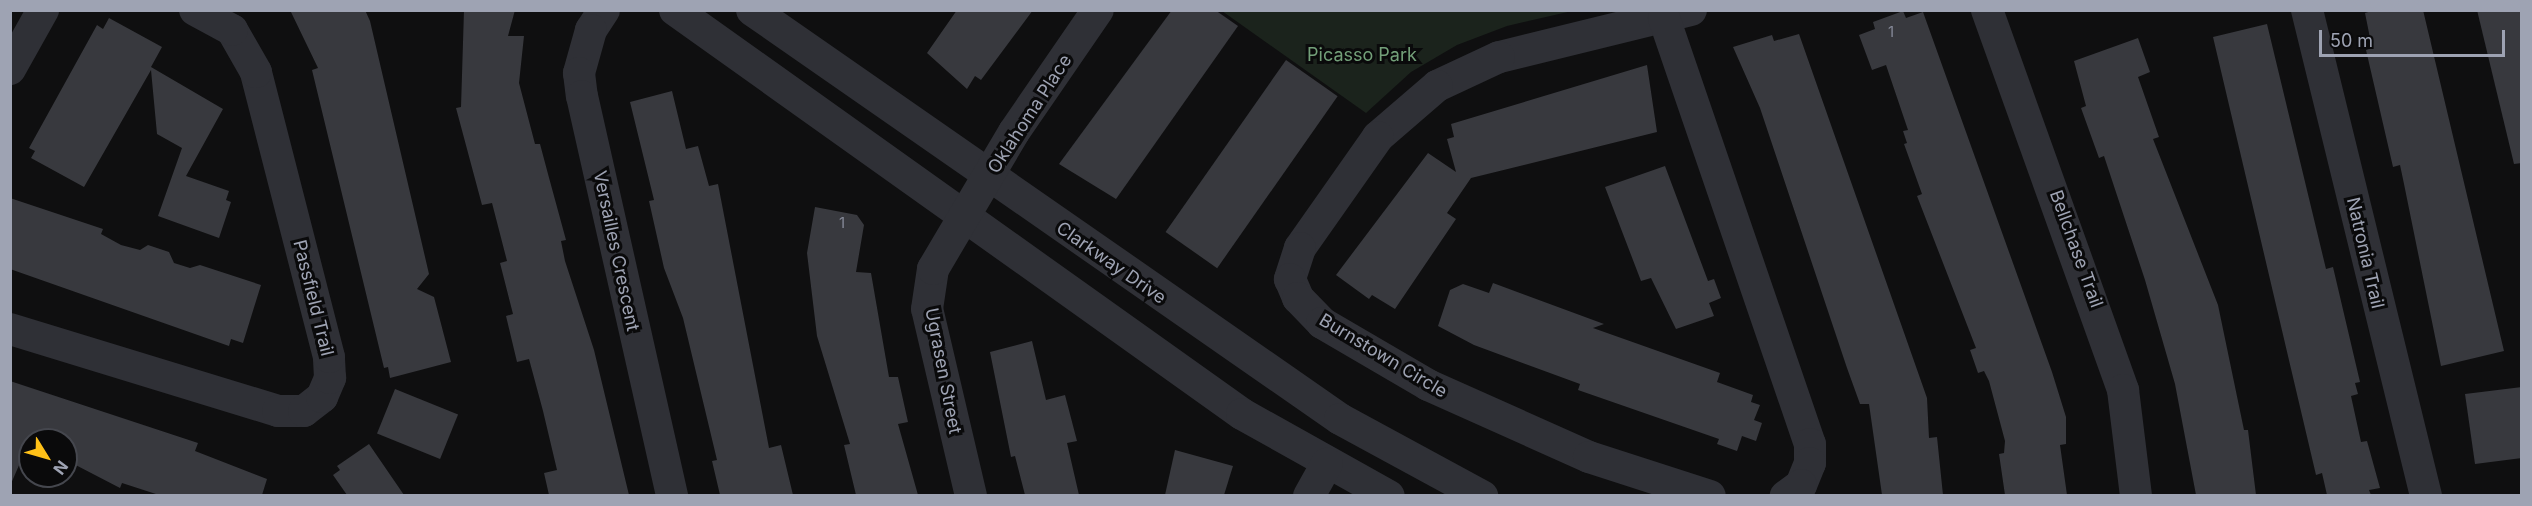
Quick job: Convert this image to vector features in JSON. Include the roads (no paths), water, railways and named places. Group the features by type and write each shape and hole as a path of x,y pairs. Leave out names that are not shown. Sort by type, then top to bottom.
{"street":[{"path":"10,69 44,10"},
{"name":"Passfield Trail","path":"10,329 278,411 304,411 322,397 330,378 329,357 256,72 232,30 195,10"},
{"name":"Versailles Crescent","path":"604,10 591,30 579,73 582,96 672,495"},
{"path":"675,10 1242,414 1327,464 1389,495"},
{"name":"Clarkway Drive","path":"752,10 989,178 1340,419 1482,495"},
{"name":"Oklahoma Place","path":"962,216 989,178 1014,132 1098,10"},
{"name":"Bellchase Trail","path":"1987,10 2123,390 2136,495"},
{"name":"Natronia Trail","path":"2307,10 2426,495"},
{"name":"Burnstown Circle","path":"1710,495 1589,457 1428,385 1322,323 1298,298 1290,279 1300,248 1378,137 1437,86 1499,57 1677,14 1810,444 1810,463 1801,485 1786,495"},
{"name":"Ugrasen Street","path":"962,216 933,268 927,309 971,495"},
{"path":"1309,495 1327,464"}],"park label":[{"name":"Picasso Park","path":"1362,55"}]}
